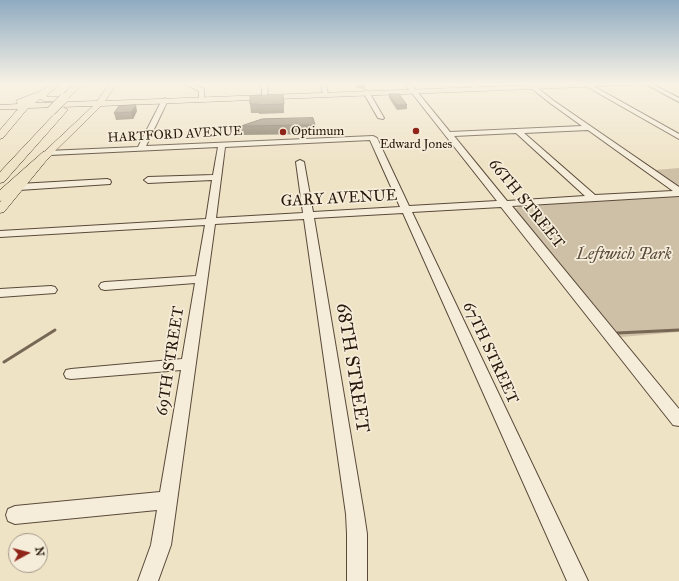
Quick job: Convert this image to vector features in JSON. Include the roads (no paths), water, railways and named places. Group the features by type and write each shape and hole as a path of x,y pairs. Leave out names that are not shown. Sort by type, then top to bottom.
{"highway":[{"path":"0,164 53,110"},
{"path":"0,179 64,110"},
{"path":"0,197 48,154"}],"main road":[{"path":"0,136 22,110"},
{"path":"0,111 16,116 34,110"},
{"path":"86,116 87,110"},
{"path":"0,209 48,154 92,110"},
{"path":"86,116 97,110"}],"street":[{"path":"141,148 160,110"},
{"path":"376,110 381,118"},
{"name":"66TH STREET","path":"429,110 679,420"},
{"path":"564,110 679,192"},
{"path":"632,110 679,137"},
{"path":"449,134 590,128"},
{"path":"518,131 594,199"},
{"name":"HARTFORD AVENUE","path":"48,154 141,148 373,138"},
{"name":"67TH STREET","path":"373,138 578,581"},
{"name":"69TH STREET","path":"148,581 162,545 222,145"},
{"name":"68TH STREET","path":"300,162 357,534 357,581"},
{"path":"148,180 217,177"},
{"path":"19,187 107,182"},
{"name":"GARY AVENUE","path":"0,234 594,199 679,192"},
{"path":"105,286 202,280"},
{"path":"0,293 51,290"},
{"path":"71,374 189,364"},
{"path":"15,516 168,500"}],"waterway":[{"path":"4,362 55,330"},
{"path":"617,333 679,330"}],"place":[{"name":"Edward Jones","path":"416,131"},
{"name":"Optimum","path":"283,132"}],"park label":[{"name":"Leftwich Park","path":"624,255"}]}
